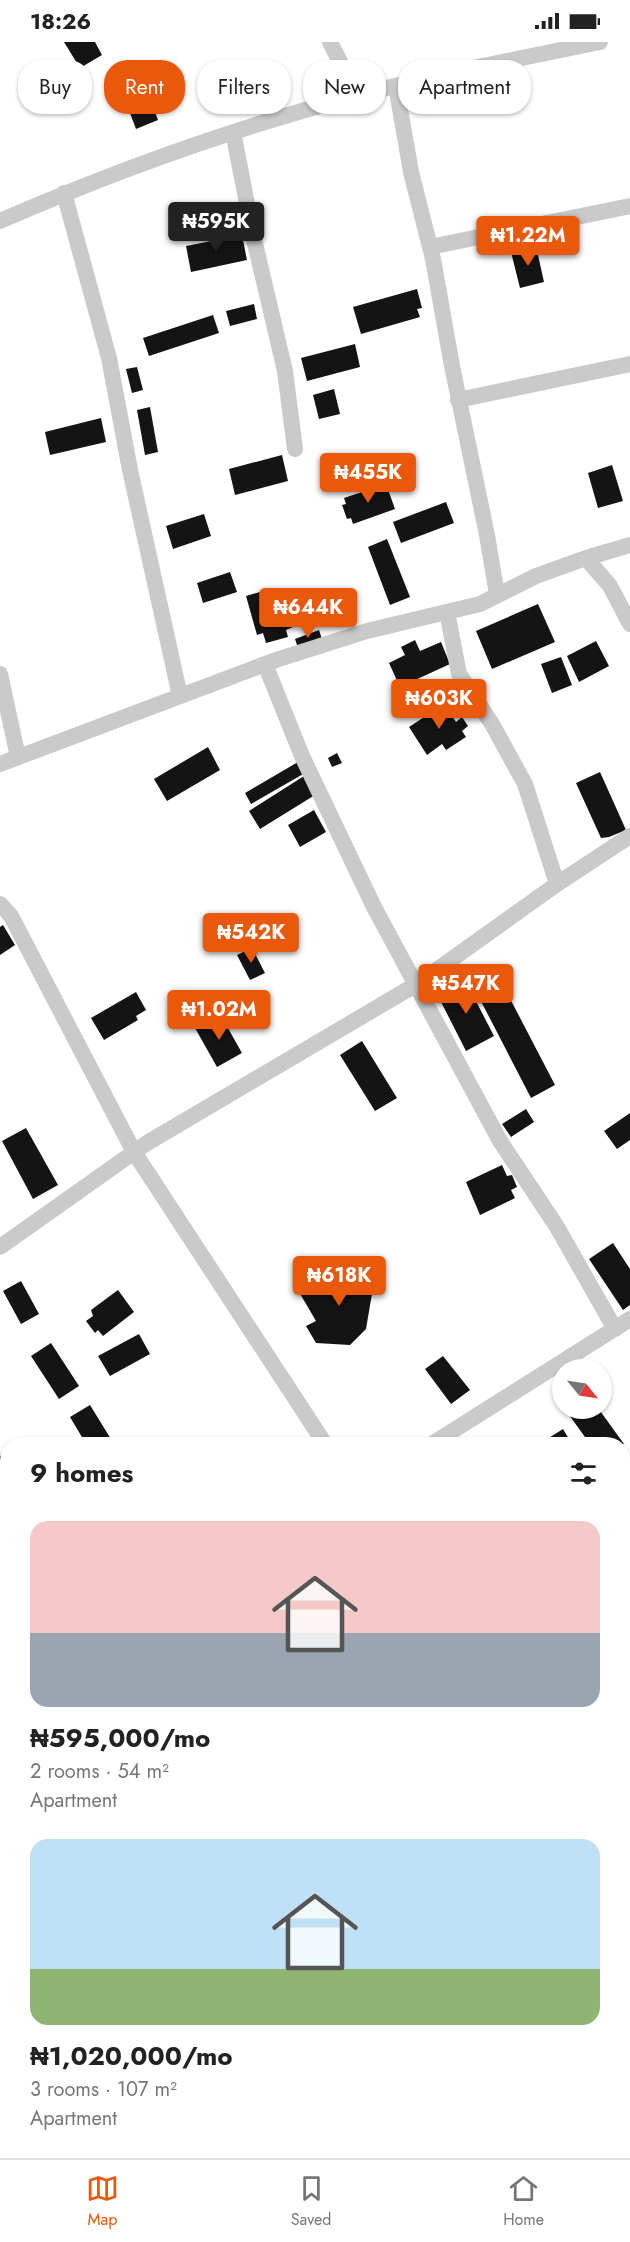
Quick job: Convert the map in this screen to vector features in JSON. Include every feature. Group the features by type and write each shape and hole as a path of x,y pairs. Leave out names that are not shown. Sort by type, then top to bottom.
{"street":[{"path":"330,42 339,60"},
{"path":"386,89 600,42"},
{"path":"396,87 411,172 430,247 497,595"},
{"path":"0,221 64,193 233,132 303,111"},
{"path":"233,132 254,239 285,371 295,449"},
{"path":"64,193 109,358 130,470 180,696"},
{"path":"430,247 630,206"},
{"path":"458,400 630,364"},
{"path":"0,764 265,664 367,631 480,604 536,576 630,545"},
{"path":"586,558 610,585 630,624"},
{"path":"447,612 459,674 492,724 525,784 557,884"},
{"path":"265,664 307,767 374,907 500,1141 557,1227 615,1329"},
{"path":"0,674 18,757"},
{"path":"0,1247 134,1152 417,984 557,884 630,836"},
{"path":"0,904 11,916 134,1152 320,1437"},
{"path":"443,1437 630,1319"}],"building":[{"path":"64,42 95,42 102,55 92,61 75,60"},
{"path":"130,114 156,114 158,120 136,129"},
{"path":"242,235 247,260 191,272 186,246"},
{"path":"536,246 544,282 520,288 511,252"},
{"path":"417,289 422,308 417,309 420,317 361,334 353,307"},
{"path":"254,304 257,319 230,326 226,311"},
{"path":"213,315 219,333 149,356 143,338"},
{"path":"355,344 360,367 307,381 301,358"},
{"path":"137,367 143,390 132,393 126,369"},
{"path":"334,389 340,414 319,419 313,395"},
{"path":"150,407 158,452 145,455 137,410"},
{"path":"101,418 106,442 50,455 45,432"},
{"path":"282,455 288,481 235,495 229,469"},
{"path":"612,465 623,501 598,508 588,473"},
{"path":"386,484 395,509 353,524 351,518 347,519 342,505 346,504 344,498"},
{"path":"446,502 454,523 401,543 393,522"},
{"path":"204,514 211,536 173,549 166,526"},
{"path":"387,539 410,597 390,605 368,547"},
{"path":"230,572 237,592 203,603 197,583"},
{"path":"270,589 273,599 284,596 293,627 286,630 288,637 266,643 263,633 257,635 246,596"},
{"path":"538,604 555,642 492,669 476,631"},
{"path":"319,630 322,639 298,648 295,639"},
{"path":"415,640 420,651 441,642 450,664 400,687 389,663 405,655 401,647"},
{"path":"596,641 609,666 579,682 567,656"},
{"path":"561,657 572,685 552,693 541,664"},
{"path":"444,704 456,722 462,717 468,726 462,731 466,737 446,750 442,744 427,755 409,727"},
{"path":"208,747 220,770 167,801 154,779"},
{"path":"337,753 342,763 332,767 328,758"},
{"path":"298,762 305,773 251,804 245,793"},
{"path":"600,772 626,830 601,838 576,783"},
{"path":"304,776 315,795 260,829 249,811"},
{"path":"314,810 326,832 300,847 288,825"},
{"path":"3,925 15,945 0,955 0,927"},
{"path":"252,948 265,973 250,980 237,955"},
{"path":"492,964 555,1085 531,1098 468,976"},
{"path":"465,980 494,1036 466,1051 437,994"},
{"path":"136,992 146,1010 136,1016 138,1020 104,1040 91,1018"},
{"path":"220,1014 242,1053 217,1067 195,1028"},
{"path":"362,1041 397,1098 375,1111 340,1055"},
{"path":"526,1109 534,1122 511,1137 502,1124"},
{"path":"630,1113 630,1140 617,1149 604,1131"},
{"path":"26,1128 58,1185 33,1199 2,1141"},
{"path":"502,1165 507,1176 512,1175 517,1187 511,1190 515,1198 480,1215 466,1182"},
{"path":"613,1243 630,1269 630,1305 623,1310 589,1259"},
{"path":"349,1272 375,1276 366,1329 350,1345 316,1343 306,1326 316,1321 299,1292 328,1275"},
{"path":"21,1281 39,1314 21,1324 3,1291"},
{"path":"118,1290 134,1312 103,1336 98,1330 95,1333 86,1321 93,1316 91,1310"},
{"path":"139,1334 150,1354 110,1376 98,1356"},
{"path":"51,1343 79,1386 59,1399 31,1356"},
{"path":"443,1356 470,1390 451,1404 425,1369"},
{"path":"90,1405 110,1437 82,1437 70,1417"},
{"path":"572,1419 606,1419 619,1437 585,1437"},
{"path":"563,1429 568,1437 550,1437"}]}
